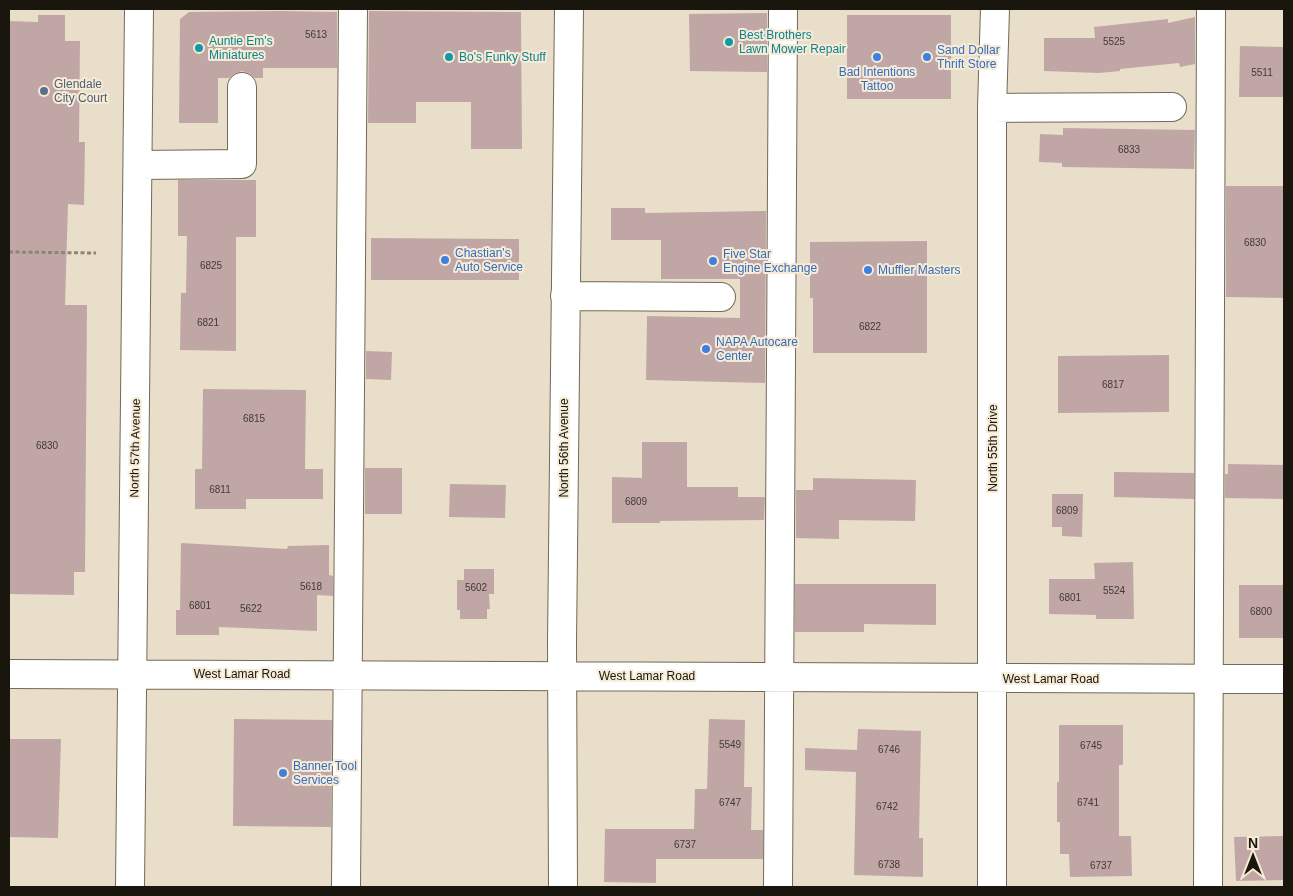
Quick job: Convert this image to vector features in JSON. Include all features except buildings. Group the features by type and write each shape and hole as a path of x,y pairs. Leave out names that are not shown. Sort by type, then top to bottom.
{"street":[{"name":"North 57th Avenue","path":"130,887 139,9"},
{"path":"346,887 353,9"},
{"name":"North 56th Avenue","path":"562,887 565,296 569,9"},
{"path":"778,887 783,9"},
{"name":"North 55th Drive","path":"992,887 992,108 995,9"},
{"path":"1208,887 1211,9"},
{"path":"138,165 242,164 242,87"},
{"path":"992,108 1172,107"},
{"path":"565,296 721,297"},
{"name":"West Lamar Road","path":"9,674 1284,679"}],"path":[{"path":"9,252 96,253"}],"place":[{"name":"Best Brothers Lawn Mower Repair","path":"729,42"},
{"name":"Auntie Em's Miniatures","path":"199,48"},
{"name":"Bo's Funky Stuff","path":"449,57"},
{"name":"Bad Intentions Tattoo","path":"877,57"},
{"name":"Sand Dollar Thrift Store","path":"927,57"},
{"name":"Glendale City Court","path":"44,91"},
{"name":"Chastian's Auto Service","path":"445,260"},
{"name":"Five Star Engine Exchange","path":"713,261"},
{"name":"Muffler Masters","path":"868,270"},
{"name":"NAPA Autocare Center","path":"706,349"},
{"name":"Banner Tool Services","path":"283,773"}]}
